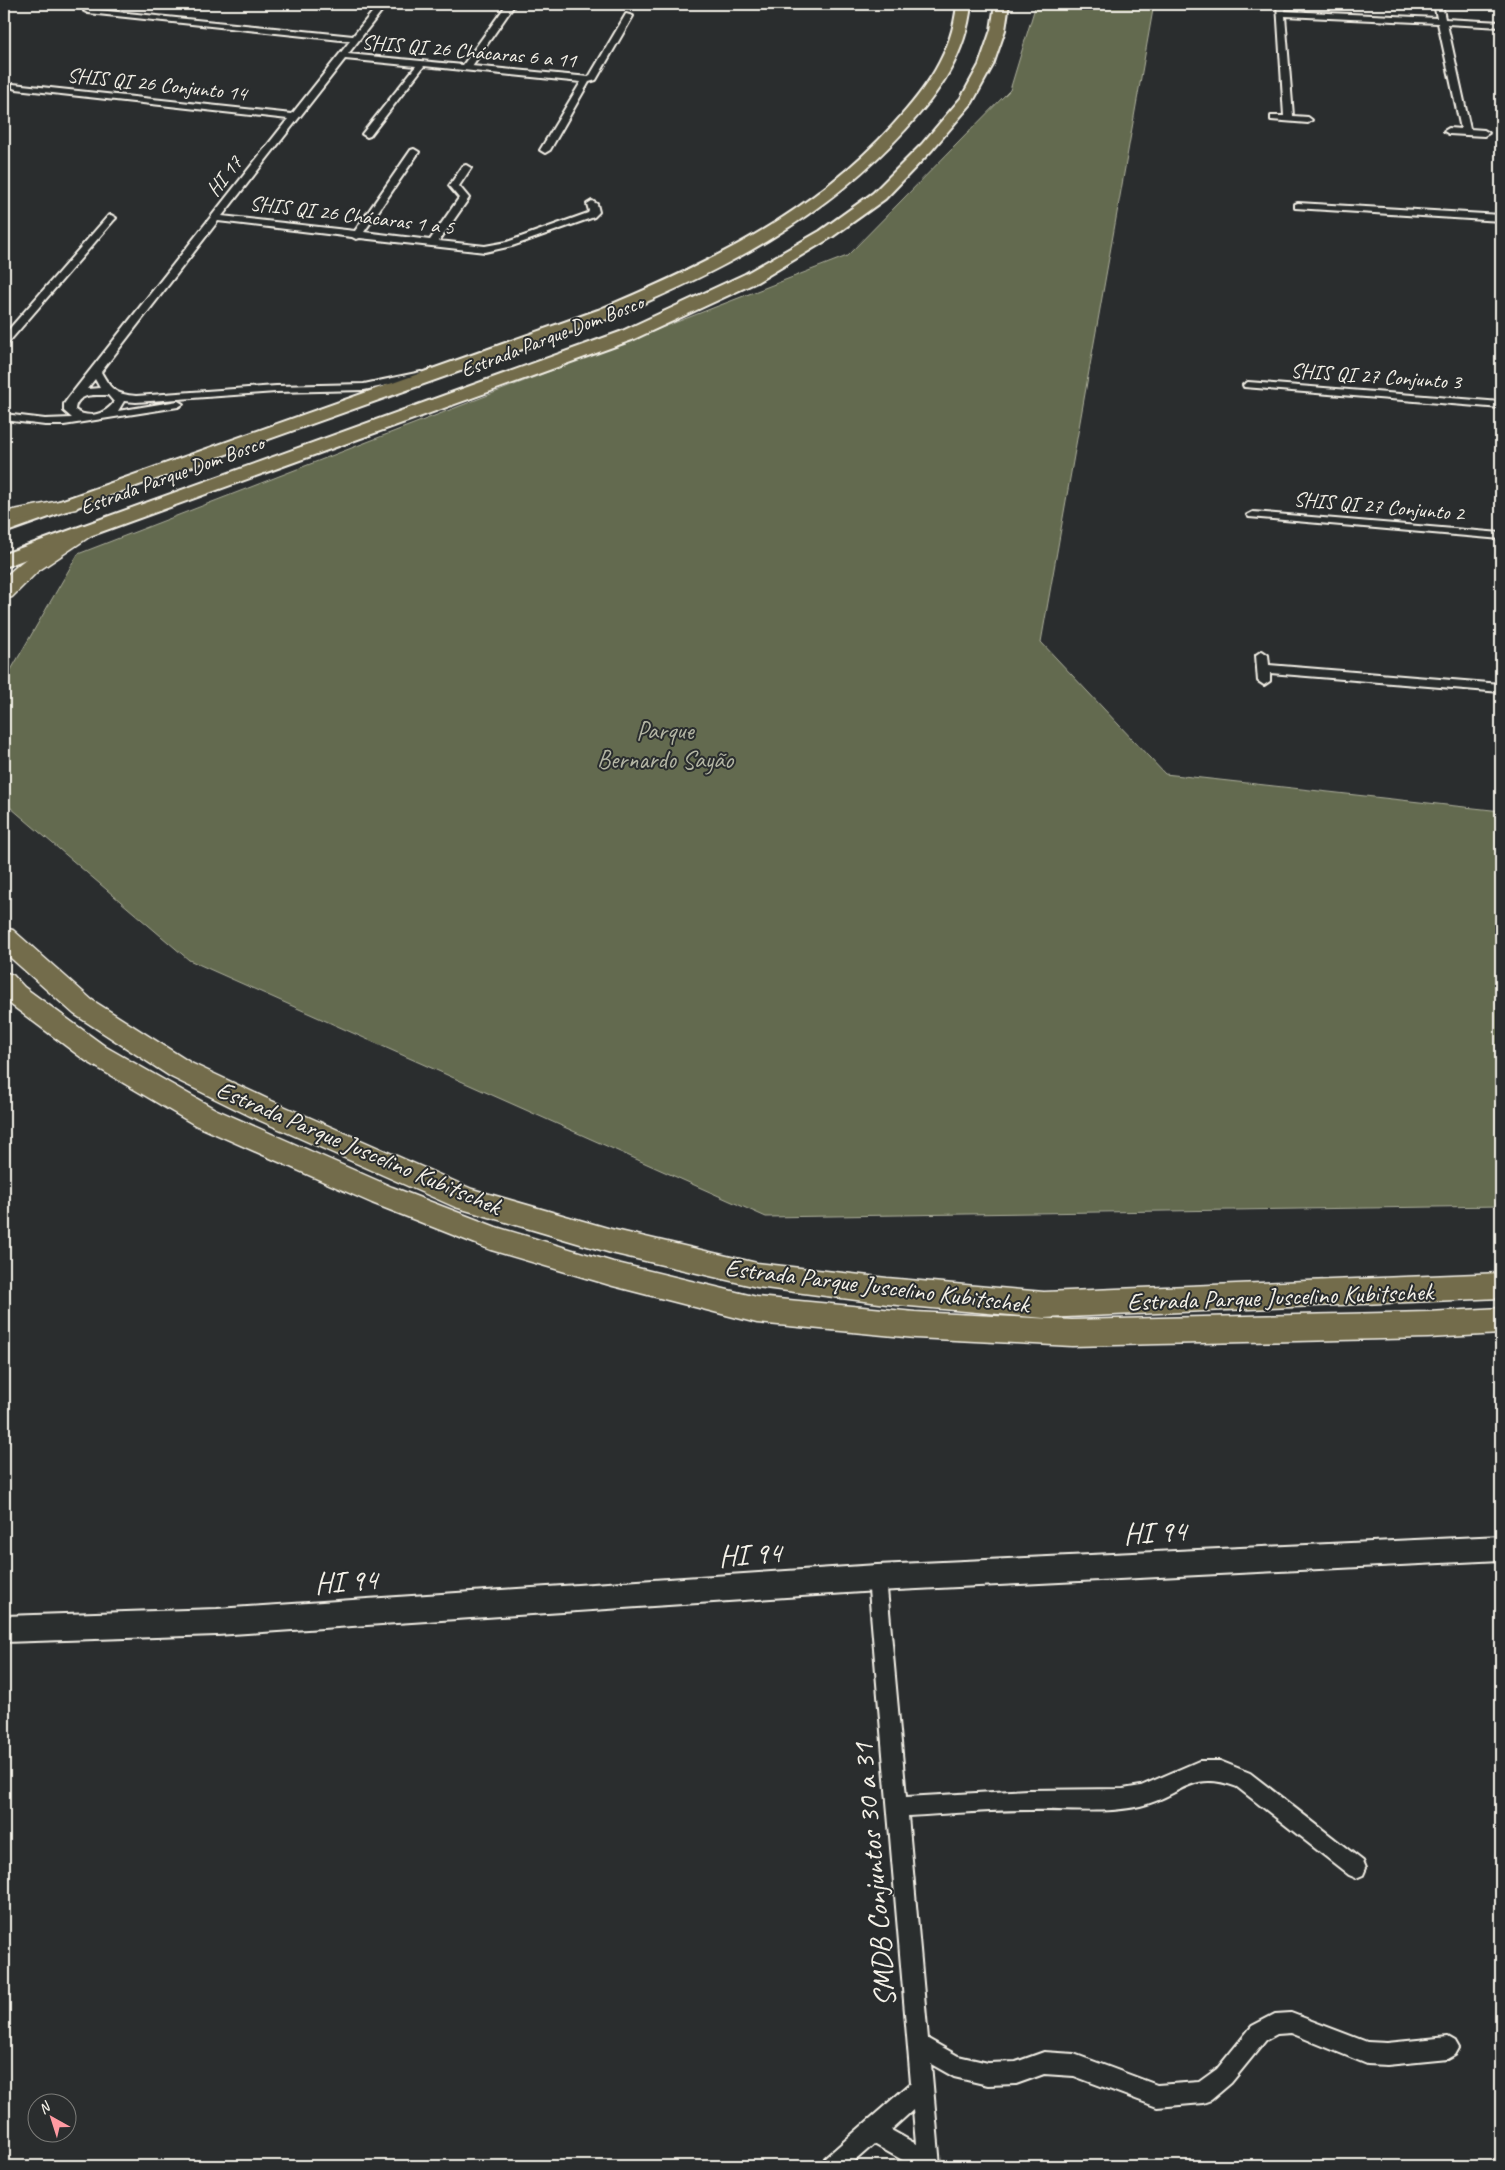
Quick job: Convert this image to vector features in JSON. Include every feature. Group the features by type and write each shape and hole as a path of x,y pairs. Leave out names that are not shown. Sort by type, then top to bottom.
{"highway":[{"path":"4,518 69,505"},
{"path":"4,592 12,580 36,562 82,533"},
{"name":"Estrada Parque Juscelino Kubitschek","path":"4,937 82,1007 181,1070 262,1109 465,1199 611,1241 757,1275 887,1291 1044,1305 1501,1286"},
{"name":"Estrada Parque Juscelino Kubitschek","path":"4,982 15,994 96,1054 204,1117 382,1195 491,1238 613,1274 757,1310 915,1325 1072,1333 1428,1325 1501,1321"}],"main road":[{"name":"Estrada Parque Dom Bosco","path":"4,528 604,314 694,275 762,238 813,205 854,173 889,141 921,104 943,72 959,35 964,4"},
{"name":"Estrada Parque Dom Bosco","path":"4,560 626,336 751,278 826,234 879,196 927,147 967,100 986,66 998,30 1002,4"},
{"path":"687,309 724,285 724,281 713,274 694,275"}],"street":[{"name":"HI 17","path":"70,403 383,4"},
{"path":"465,69 511,4"},
{"path":"1438,4 1466,132"},
{"path":"1288,119 1280,8 1501,24"},
{"path":"88,11 355,39"},
{"path":"545,150 629,16"},
{"name":"SHIS QI 26 Chácaras 6 a 11","path":"343,56 590,80"},
{"path":"367,134 422,65"},
{"name":"SHIS QI 26 Conjunto 14","path":"16,86 294,117"},
{"path":"1274,118 1308,120"},
{"path":"1449,131 1484,133"},
{"path":"356,236 414,152"},
{"path":"432,244 464,198 454,186 466,168"},
{"name":"SHIS QI 26 Chácaras 1 a 5","path":"215,218 485,250 509,244 591,215 594,212 592,204"},
{"path":"1298,206 1501,218"},
{"path":"4,341 111,218"},
{"path":"37,422 53,417 70,403 88,392 113,394 136,399 247,391 364,386 388,383 494,354"},
{"path":"94,371 101,383 119,402 117,408 101,416"},
{"name":"SHIS QI 27 Conjunto 3","path":"1248,385 1501,405"},
{"path":"311,388 332,393 336,398 337,403 327,414"},
{"path":"4,417 58,424 101,416 125,414 247,391"},
{"path":"70,403 70,411 73,414 88,418"},
{"name":"SHIS QI 27 Conjunto 2","path":"1253,515 1501,536"},
{"path":"1263,668 1501,688"},
{"name":"HI 94","path":"4,1629 217,1622 877,1578 1501,1548"},
{"name":"SMDB Conjuntos 30 a 31","path":"877,1578 929,2165"},
{"path":"897,1807 1027,1800 1123,1799 1142,1796 1199,1771 1220,1771 1243,1780 1356,1868"},
{"path":"919,2045 954,2066 988,2074 1016,2073 1044,2063 1074,2065 1157,2096 1203,2092 1224,2076 1259,2033 1275,2024 1291,2023 1367,2054 1448,2048"},
{"path":"833,2166 923,2087"},
{"path":"872,2131 929,2165"}],"green space":[{"name":"Parque Bernardo Sayão","path":"1036,4 1154,4 1041,642 1165,774 1501,811 1501,1206 766,1217 189,960 4,802 4,682 78,554 847,256 1010,90"}]}
